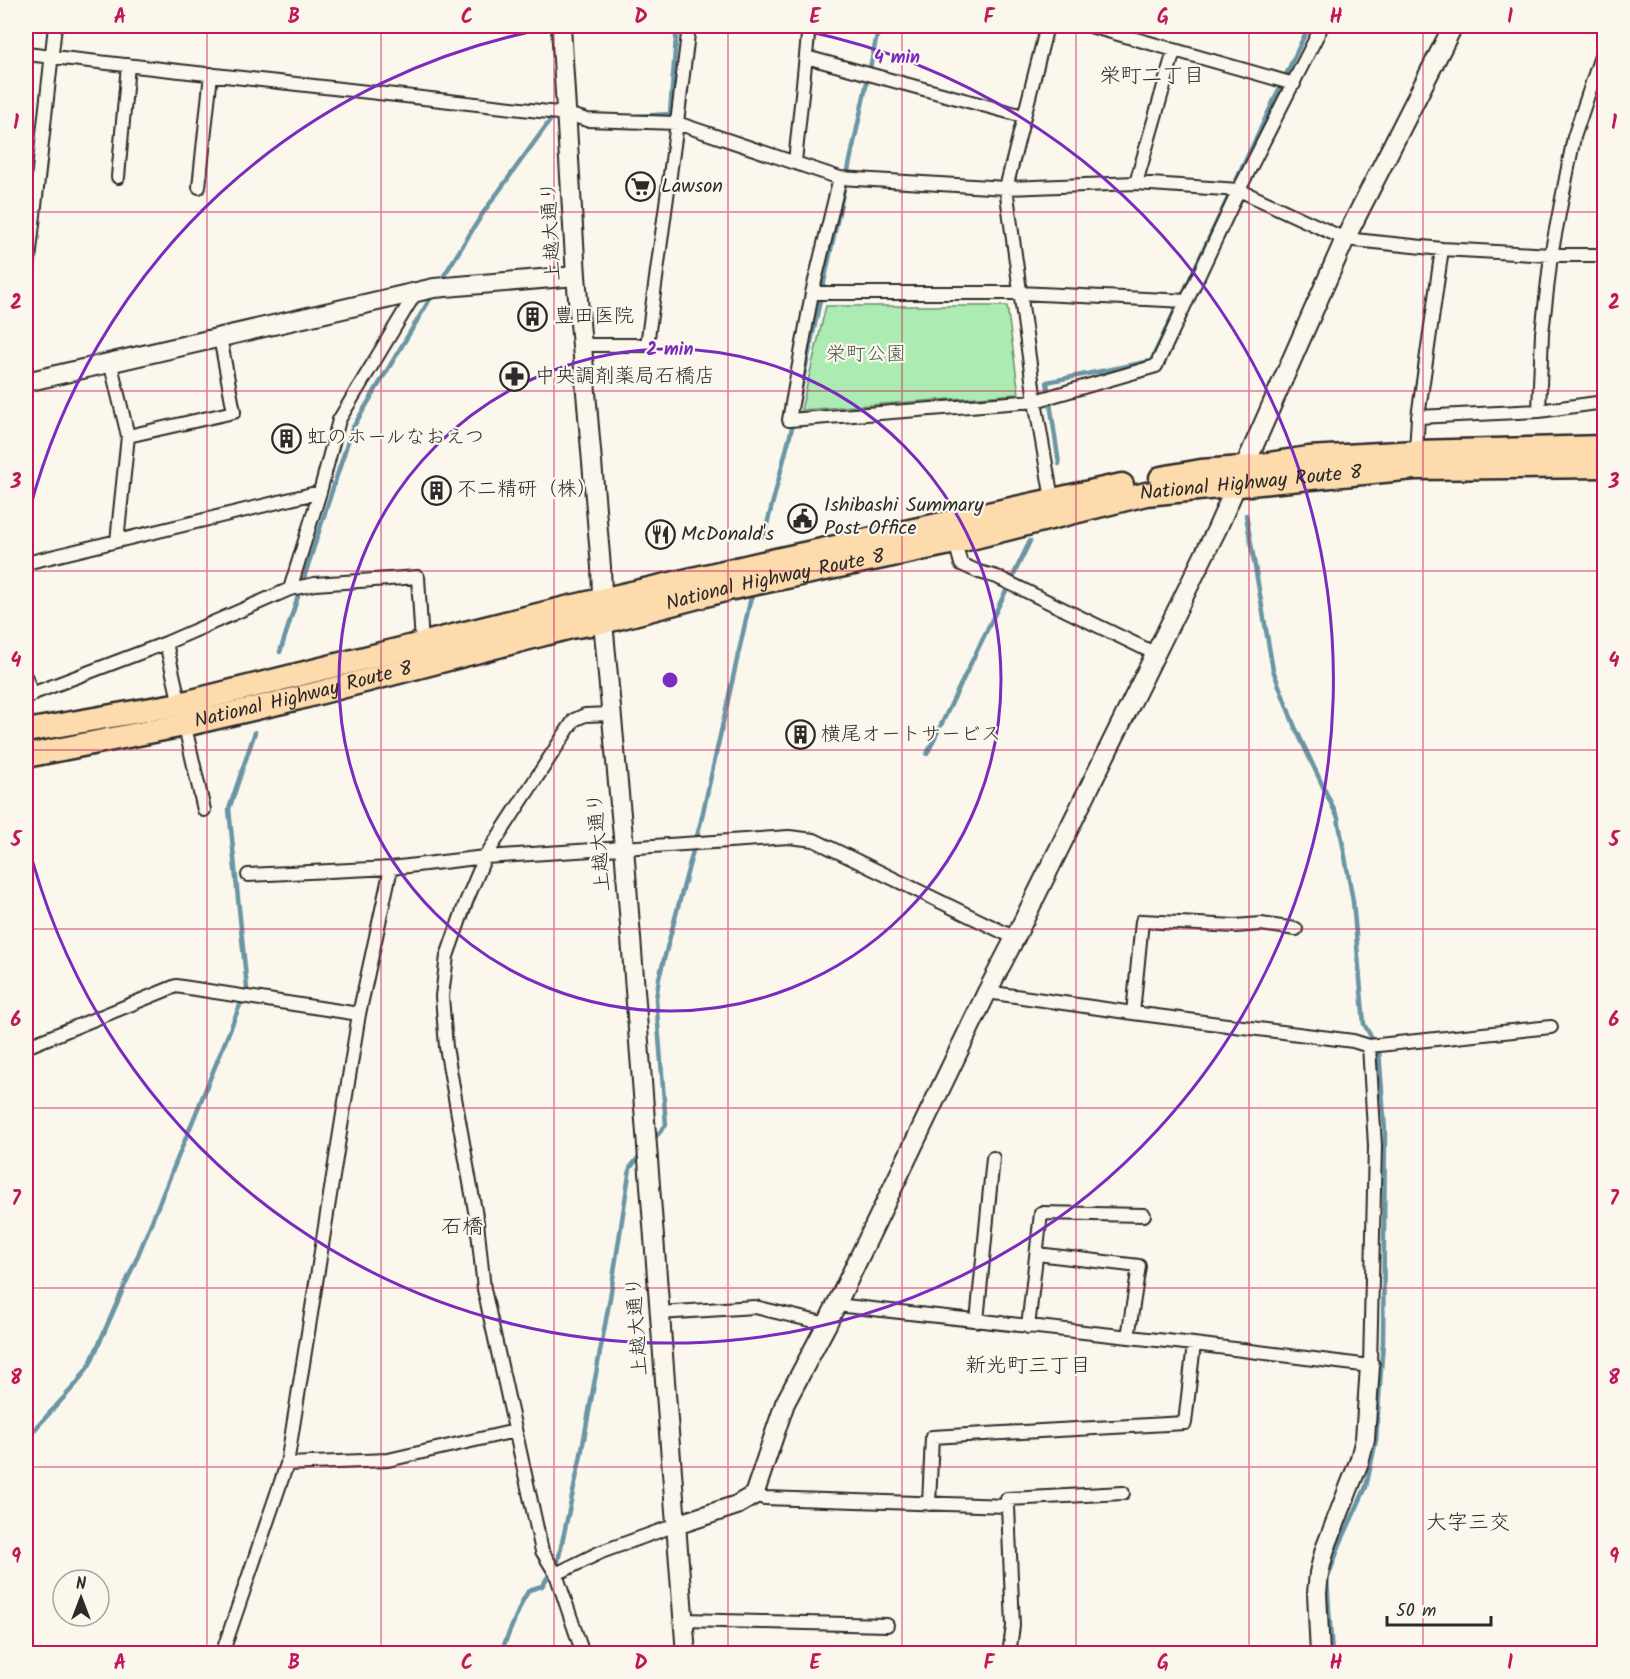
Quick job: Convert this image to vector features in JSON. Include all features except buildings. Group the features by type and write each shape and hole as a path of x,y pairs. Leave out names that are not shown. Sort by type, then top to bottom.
{"highway":[{"name":"National Highway Route 8","path":"26,756 422,645 728,589 955,542 1146,494 1239,476 1309,458 1416,452 1605,447"},
{"name":"National Highway Route 8","path":"26,731 182,714 299,698 571,627 603,611 776,560 1052,499 1201,471 1239,476 1414,468 1605,466"}],"street":[{"path":"26,286 55,26"},
{"name":"上越大通り","path":"561,26 576,276 611,714 624,847 684,1620 684,1650"},
{"path":"583,345 647,345 678,123 688,26"},
{"path":"795,162 809,26"},
{"path":"1047,26 1006,188 1019,293 1052,499"},
{"path":"1090,26 1294,84"},
{"path":"840,178 812,294 789,420 1035,401 1156,366 1239,190 1322,26"},
{"path":"556,1574 601,1552 747,1501 754,1495 785,1403 827,1324 987,992 1217,529 1345,240 1453,26"},
{"path":"1539,411 1542,333 1551,255 1574,137 1605,47"},
{"path":"1136,183 1174,51"},
{"path":"26,54 567,114 587,120 678,123 840,178 1006,188 1136,183 1239,190 1345,240 1442,249 1551,255 1605,255"},
{"path":"806,57 1023,116"},
{"path":"118,177 128,65"},
{"path":"199,187 211,75"},
{"path":"1416,452 1418,417 1442,249"},
{"path":"26,382 434,288 576,276"},
{"path":"294,588 339,420 416,292"},
{"path":"812,294 1019,293 1187,301"},
{"path":"128,436 234,412 220,337"},
{"path":"110,361 128,436 117,540"},
{"path":"1418,417 1539,411 1605,402"},
{"path":"26,563 320,492"},
{"path":"955,542 961,564 968,568 997,577 1154,653"},
{"path":"26,678 29,695 166,643 294,588 315,584 418,577 422,645"},
{"path":"166,643 204,810"},
{"path":"583,1653 556,1574 542,1551 484,1289 477,1222 442,1020 442,996 447,956 484,857 574,720 585,715 611,714"},
{"path":"248,875 391,868 484,857 789,837 814,840 1015,939"},
{"path":"222,1653 287,1464 359,1014 391,868"},
{"path":"1133,1013 1142,921 1234,926 1261,924 1296,929"},
{"path":"26,1047 176,986 359,1014"},
{"path":"987,992 1353,1041 1369,1046 1551,1027"},
{"path":"1320,1653 1317,1593 1319,1573 1325,1549 1359,1462 1365,1439 1370,1366 1375,1146 1369,1046"},
{"path":"977,1321 993,1158"},
{"path":"1028,1327 1041,1213 1144,1215"},
{"path":"1037,1254 1139,1266 1128,1337"},
{"path":"836,1305 1194,1344 1370,1366"},
{"path":"659,1313 754,1307 827,1324"},
{"path":"929,1504 932,1437 1185,1423 1194,1344"},
{"path":"287,1464 388,1460 515,1431"},
{"path":"1009,1653 1013,1626 1007,1499 1123,1493"},
{"path":"754,1495 764,1498 1008,1506"},
{"path":"684,1620 887,1625"}],"green space":[{"name":"栄町公園","path":"826,306 1007,306 1019,394 801,410"}],"waterway":[{"path":"636,116 670,114 677,26"},
{"path":"798,403 879,26"},
{"path":"1059,464 1047,382 1151,361 1309,26"},
{"path":"440,282 483,213 554,115"},
{"path":"280,652 352,429 433,294"},
{"path":"764,536 794,420"},
{"path":"1246,515 1273,670 1294,725 1338,818 1353,901 1364,1024 1379,1051 1385,1131 1383,1342 1376,1440 1366,1487 1340,1544 1327,1580 1332,1654"},
{"path":"927,754 1030,541"},
{"path":"652,1141 666,1125 656,999 659,978 701,821 751,597"},
{"path":"26,1439 77,1383 90,1364 136,1260 247,988 229,809 255,732"},
{"path":"500,1654 529,1590 542,1586 558,1561 580,1460 610,1298 630,1168 641,1154"}],"place":[{"name":"Lawson","path":"640,187"},
{"name":"豊田医院","path":"533,317"},
{"name":"中央調剤薬局石橋店","path":"514,377"},
{"name":"虹のホールなおえつ","path":"286,438"},
{"name":"不二精研（株）","path":"436,490"},
{"name":"Ishibashi Summary Post Office","path":"803,518"},
{"name":"McDonald's","path":"660,535"},
{"name":"横尾オートサービス","path":"800,735"}],"district":[{"name":"栄町二丁目","path":"1152,76"},
{"name":"石橋","path":"462,1227"},
{"name":"新光町三丁目","path":"1028,1366"},
{"name":"大字三交","path":"1468,1523"}]}
